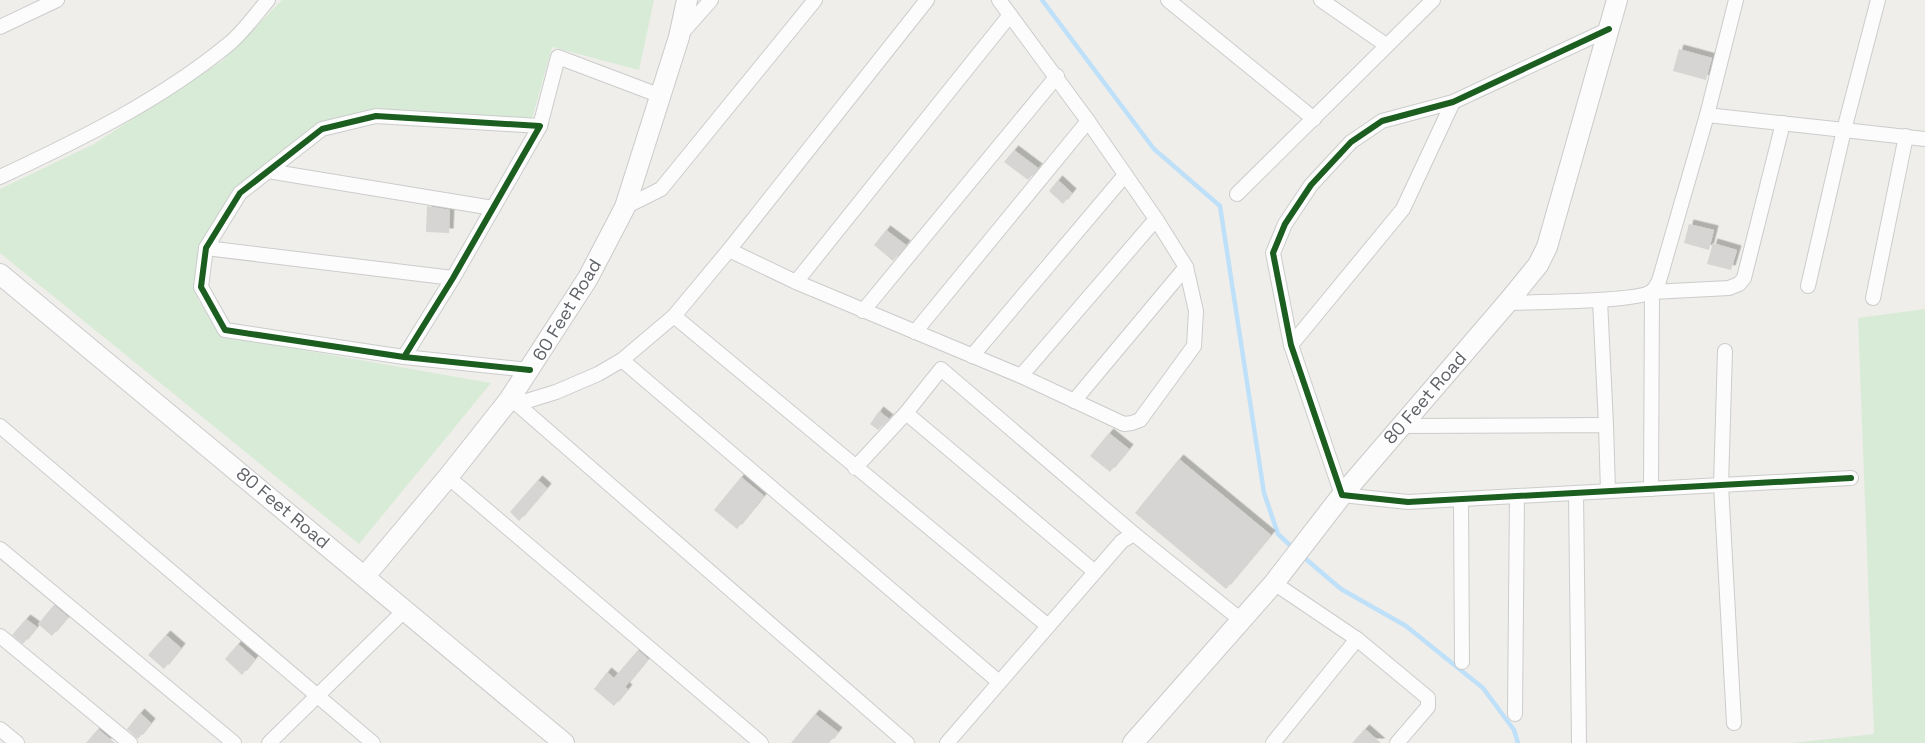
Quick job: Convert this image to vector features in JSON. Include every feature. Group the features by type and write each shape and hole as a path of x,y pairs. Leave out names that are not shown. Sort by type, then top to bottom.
{"street":[{"path":"0,27 35,5 57,0"},
{"path":"0,177 79,140 162,92 232,42 268,0"},
{"name":"60 Feet Road","path":"364,576 513,402 530,370 588,278 625,207 679,37 687,0"},
{"path":"679,37 711,0"},
{"path":"625,207 661,189 816,0"},
{"path":"513,402 556,392 598,374 622,360 674,316 729,250 927,0"},
{"path":"729,250 796,282 1020,376 1124,424 1132,424 1140,420 1194,346 1196,310 1186,266 1156,219 1056,76 999,0"},
{"path":"1168,0 1314,119"},
{"path":"1321,0 1386,45"},
{"path":"1237,194 1433,0"},
{"name":"80 Feet Road","path":"1133,743 1274,583 1342,495 1507,303 1538,264 1547,247 1617,0"},
{"path":"1651,489 1652,292 1659,281 1707,115 1736,0"},
{"path":"1808,286 1844,130 1878,0"},
{"path":"796,282 1010,15"},
{"path":"1609,29 1453,102 1382,121 1351,142 1312,185 1285,224 1273,253 1291,345 1342,495 1408,502 1851,478"},
{"path":"404,356 453,278 540,126 558,57 661,96"},
{"path":"863,311 1056,76"},
{"path":"1291,345 1403,209 1453,102"},
{"path":"1707,115 1925,139"},
{"path":"530,370 404,356 225,330 201,287 206,248 240,193 322,129 376,116 540,126"},
{"path":"915,332 1088,122"},
{"path":"1507,303 1600,300 1639,296 1652,292 1729,288 1739,284 1744,278 1783,123"},
{"path":"1874,298 1906,136"},
{"path":"268,171 493,208"},
{"path":"972,356 1125,175"},
{"path":"1020,376 1156,219"},
{"path":"206,248 453,278"},
{"path":"1074,401 1186,266"},
{"name":"80 Feet Road","path":"0,274 564,743"},
{"path":"1600,300 1608,491"},
{"path":"674,316 1048,626"},
{"path":"1725,351 1721,485 1734,723"},
{"path":"622,360 999,682"},
{"path":"856,468 906,413 942,368 1134,534 1241,620"},
{"path":"513,402 908,743"},
{"path":"906,413 1095,572"},
{"path":"1400,426 1606,425"},
{"path":"0,426 373,743"},
{"path":"448,477 761,743"},
{"path":"1576,493 1579,742"},
{"path":"1515,714 1517,496"},
{"path":"1461,499 1462,662"},
{"path":"946,743 1122,541 1134,534"},
{"path":"0,549 234,743"},
{"path":"1274,583 1358,639 1428,698 1428,707 1397,743"},
{"path":"269,743 405,610"},
{"path":"0,636 130,743"},
{"path":"1274,743 1358,639"},
{"path":"0,730 17,743"}],"green space":[{"path":"282,0 654,0 639,70 552,47 532,119 372,112 318,126 211,230 197,263 198,300 222,336 491,383 359,544 0,253 0,189 94,144 222,61"},
{"path":"1925,309 1925,743 1792,743 1874,734 1858,318"}],"building":[{"path":"1679,49 1712,58 1706,80 1673,71"},
{"path":"1014,150 1038,168 1028,180 1004,162"},
{"path":"1058,180 1072,193 1063,204 1049,191"},
{"path":"427,206 450,210 449,233 426,232"},
{"path":"1689,224 1714,230 1709,250 1684,243"},
{"path":"886,230 906,245 893,261 874,245"},
{"path":"1713,243 1737,250 1731,270 1707,264"},
{"path":"879,411 889,419 878,430 870,424"},
{"path":"1109,433 1129,449 1110,472 1090,456"},
{"path":"1179,459 1271,535 1226,589 1135,513"},
{"path":"741,477 764,496 737,529 714,510"},
{"path":"538,480 547,488 519,521 510,512"},
{"path":"54,605 68,617 52,636 38,624"},
{"path":"26,619 37,627 23,644 12,635"},
{"path":"166,635 181,648 164,669 148,655"},
{"path":"238,644 255,659 242,675 225,659"},
{"path":"638,650 648,659 625,687 628,689 614,706 594,689 607,672 614,678"},
{"path":"140,713 151,723 138,739 127,729"},
{"path":"815,714 838,732 829,743 791,743"},
{"path":"98,729 115,743 86,743"},
{"path":"1365,729 1381,743 1352,743"}],"waterway":[{"path":"1042,0 1154,149 1220,206 1264,493 1278,534 1293,548"},
{"path":"1301,555 1341,589 1406,626 1483,688 1514,730 1518,743"}],"cycle path":[{"path":"1609,29 1453,102 1382,121 1351,142 1311,185 1285,224 1273,253 1291,345 1342,495 1408,502 1851,478"},
{"path":"404,357 453,278 540,126 376,116 322,129 240,193 206,248 201,287 225,330 404,357 530,370"}]}
